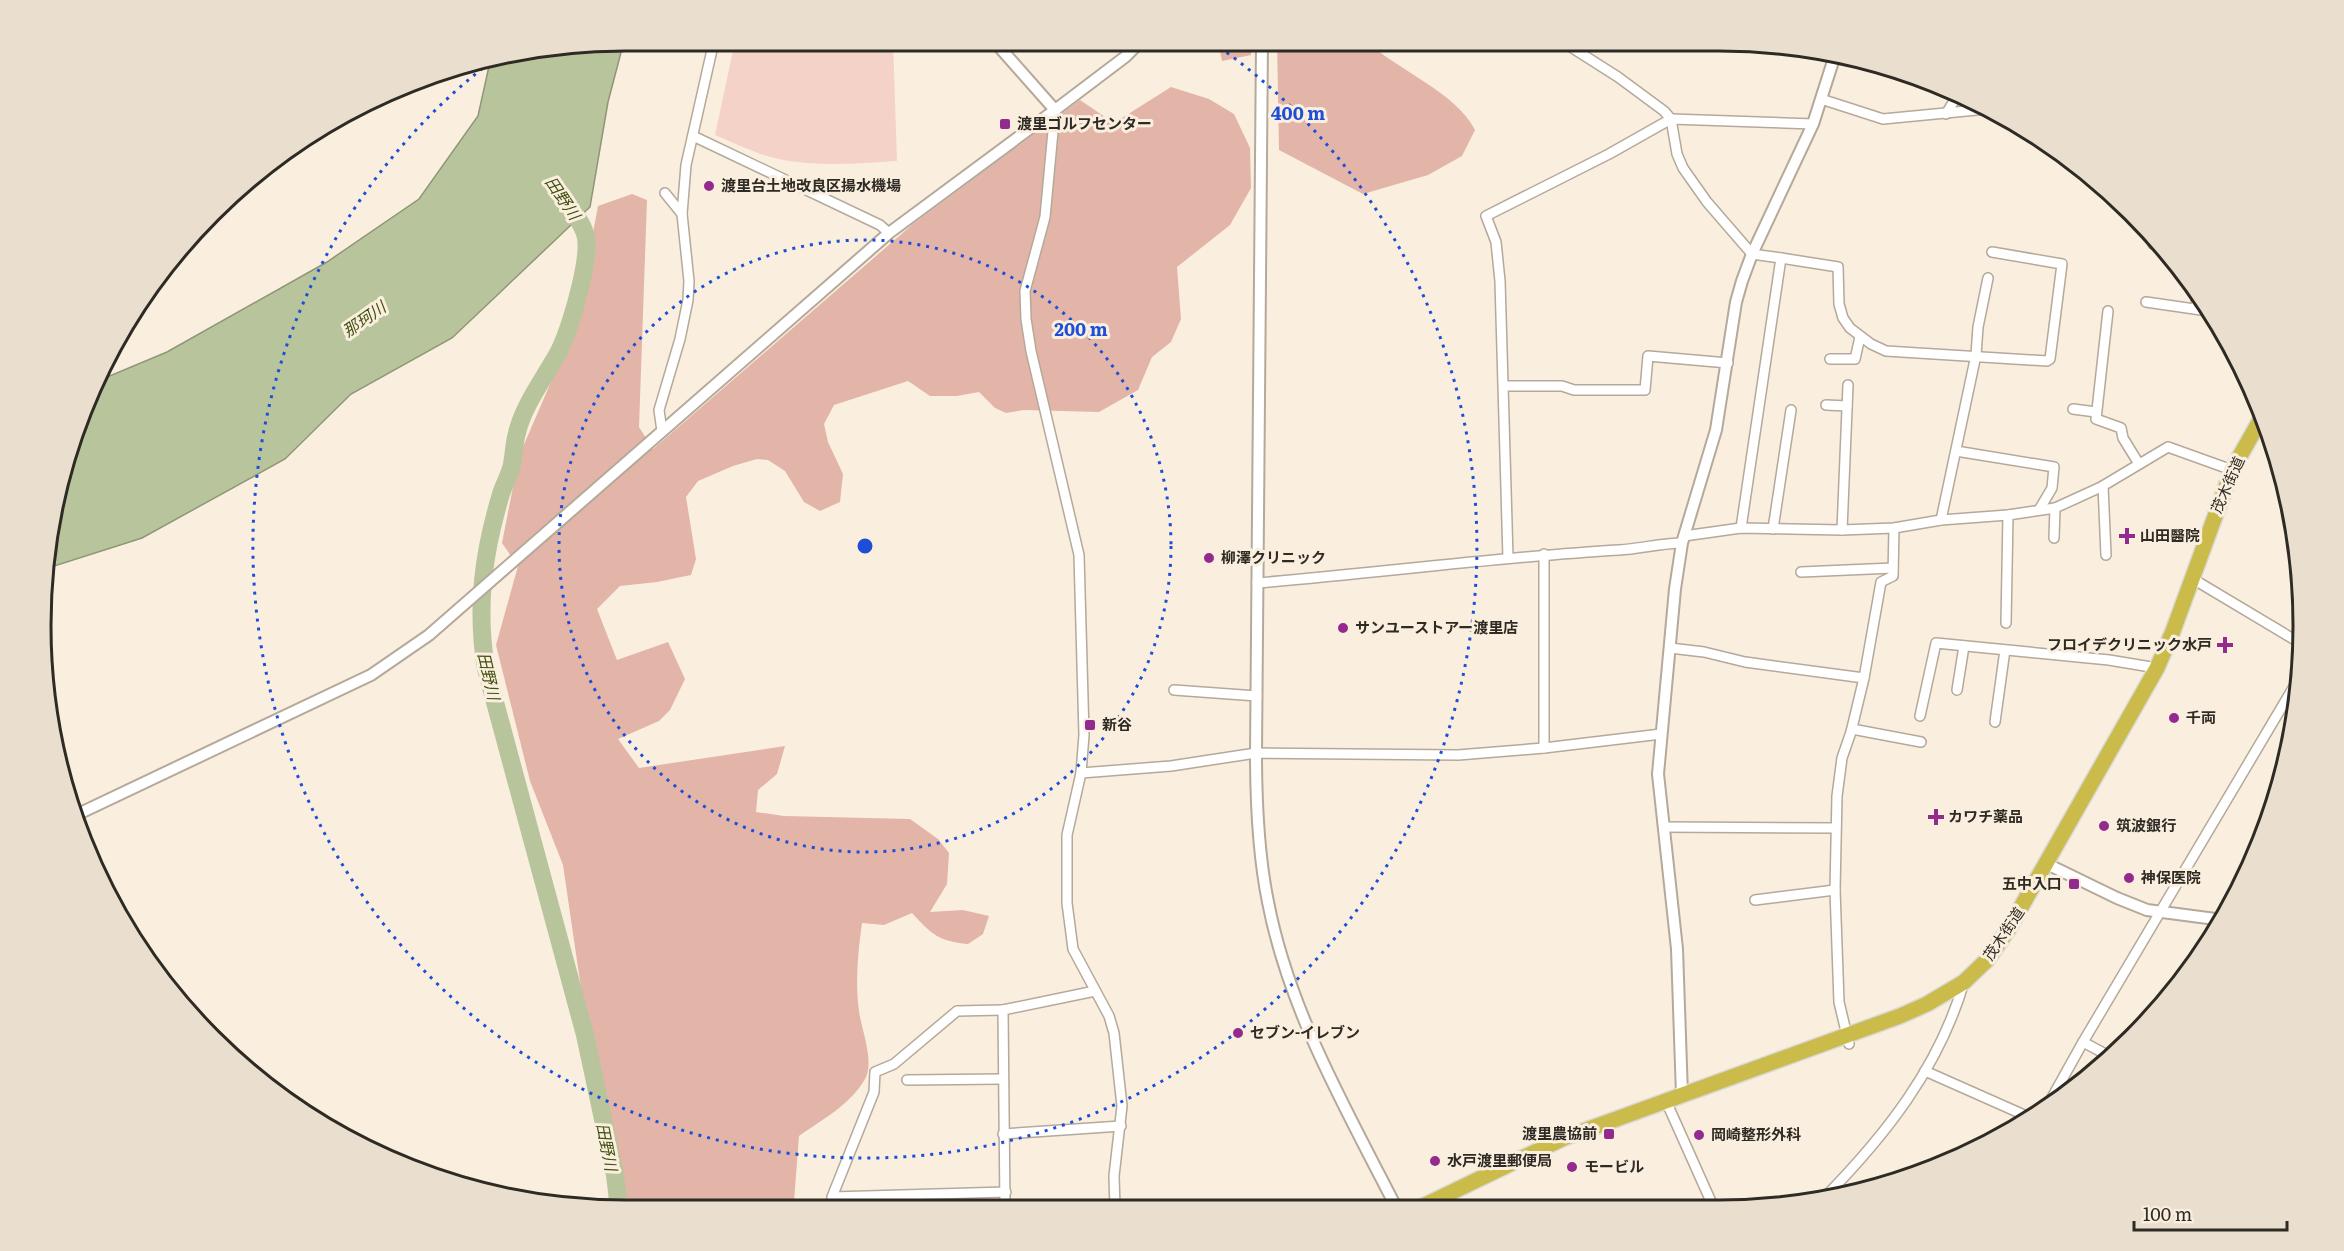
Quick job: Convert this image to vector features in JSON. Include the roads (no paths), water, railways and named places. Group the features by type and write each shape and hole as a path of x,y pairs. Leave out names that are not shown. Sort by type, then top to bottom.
{"highway":[{"name":"茂木街道","path":"1435,1200 1564,1138 1682,1095 1847,1040 1927,1004 1964,982 1977,971 1998,945 2047,864 2157,668 2193,579 2232,470 2257,426"}],"street":[{"path":"662,431 659,410 680,339 688,300 689,281 682,214 686,165 712,51"},
{"path":"1003,51 1055,110 1045,217 1025,291 1026,319 1031,351 1079,555 1084,735 1081,773 1066,835 1067,903 1069,933 1073,949 1109,1016 1114,1033 1122,1106 1114,1176 1115,1200"},
{"path":"82,812 371,675 429,635 889,233 1131,51"},
{"path":"1262,51 1256,804 1263,873 1281,959 1315,1047 1392,1200"},
{"path":"1577,51 1618,77 1671,119 1677,154 1683,168 1707,202 1752,254 1838,267 1839,304 1842,318 1860,337 1886,351 2047,361 2050,359 2062,264 1992,252"},
{"path":"1682,1095 1677,948 1658,774 1683,539 1716,430 1736,302 1752,254 1813,124 1833,62"},
{"path":"1821,99 1883,119 1974,111"},
{"path":"1946,114 1954,102"},
{"path":"1508,558 1500,281 1496,242 1486,216 1609,154 1671,119 1813,124"},
{"path":"693,136 880,225 889,233"},
{"path":"665,193 682,214"},
{"path":"1741,528 1781,258"},
{"path":"1941,520 1976,355 1978,327 1988,278"},
{"path":"2146,302 2196,309"},
{"path":"2108,311 2096,419 2121,428 2123,438 2139,464"},
{"path":"1830,359 1855,359 1860,337"},
{"path":"1504,386 1562,386 1574,390 1645,390 1648,356 1728,363"},
{"path":"1842,530 1848,385"},
{"path":"1826,405 1847,406"},
{"path":"2073,409 2096,412"},
{"path":"1773,529 1791,410"},
{"path":"1257,583 1544,554 1629,550 1741,528 1842,530 1894,528 1941,520 2039,510 2055,507 2103,486 2168,447 2232,470"},
{"path":"1956,451 2055,467 2052,488 2039,510"},
{"path":"2103,486 2106,555"},
{"path":"2054,538 2055,507"},
{"path":"2006,623 2008,514"},
{"path":"1847,1040 1839,1002 1835,890 1835,828 1839,774 1864,678 1881,582 1893,576 1894,528"},
{"path":"1544,554 1544,748"},
{"path":"1801,572 1893,568"},
{"path":"2193,579 2293,639"},
{"path":"1920,716 1936,643 2109,660 2157,668"},
{"path":"1957,690 1964,646"},
{"path":"1670,648 1704,652 1745,662 1864,678"},
{"path":"1995,722 2005,650"},
{"path":"1174,690 1257,696"},
{"path":"2056,1090 2082,1042 2288,696"},
{"path":"1852,729 1921,742"},
{"path":"1081,773 1171,766 1256,753 1458,755 1544,748 1661,734"},
{"path":"1664,827 1835,828"},
{"path":"2047,864 2131,904 2159,912 2212,919"},
{"path":"1755,900 1835,890"},
{"path":"1833,1189 1882,1136 1925,1071 1951,1024 1964,982"},
{"path":"1006,1192 832,1197 874,1092 875,1072 894,1064 957,1011 1003,1010 1095,991"},
{"path":"1003,1010 1006,1200"},
{"path":"2082,1042 2103,1052"},
{"path":"1925,1071 2021,1114"},
{"path":"907,1080 1003,1079"},
{"path":"1666,1101 1710,1200"},
{"path":"1003,1134 1121,1126"}],"water":[{"name":"那珂川","path":"621,51 608,102 590,207 452,338 351,394 285,459 142,538 54,566 62,513 81,441 108,377 167,352 327,262 419,199 478,116 489,68 551,56"}],"waterway":[{"name":"田野川","path":"564,199 585,233 585,265 571,319 560,350 528,405 515,441 511,468 501,494 486,559 482,602 483,646 486,669 585,1035 615,1175 618,1200"}],"place":[{"name":"渡里ゴルフセンター","path":"1005,124"},
{"name":"渡里台土地改良区揚水機場","path":"709,186"},
{"name":"山田醫院","path":"2127,536"},
{"name":"柳澤クリニック","path":"1209,558"},
{"name":"サンユーストアー渡里店","path":"1343,628"},
{"name":"フロイデクリニック水戸","path":"2225,645"},
{"name":"千両","path":"2174,718"},
{"name":"新谷","path":"1090,725"},
{"name":"カワチ薬品","path":"1936,817"},
{"name":"筑波銀行","path":"2104,826"},
{"name":"神保医院","path":"2129,878"},
{"name":"五中入口","path":"2074,884"},
{"name":"セブン-イレブン","path":"1238,1033"},
{"name":"渡里農協前","path":"1609,1134"},
{"name":"岡崎整形外科","path":"1699,1135"},
{"name":"水戸渡里郵便局","path":"1435,1161"},
{"name":"モービル","path":"1572,1167"}]}
